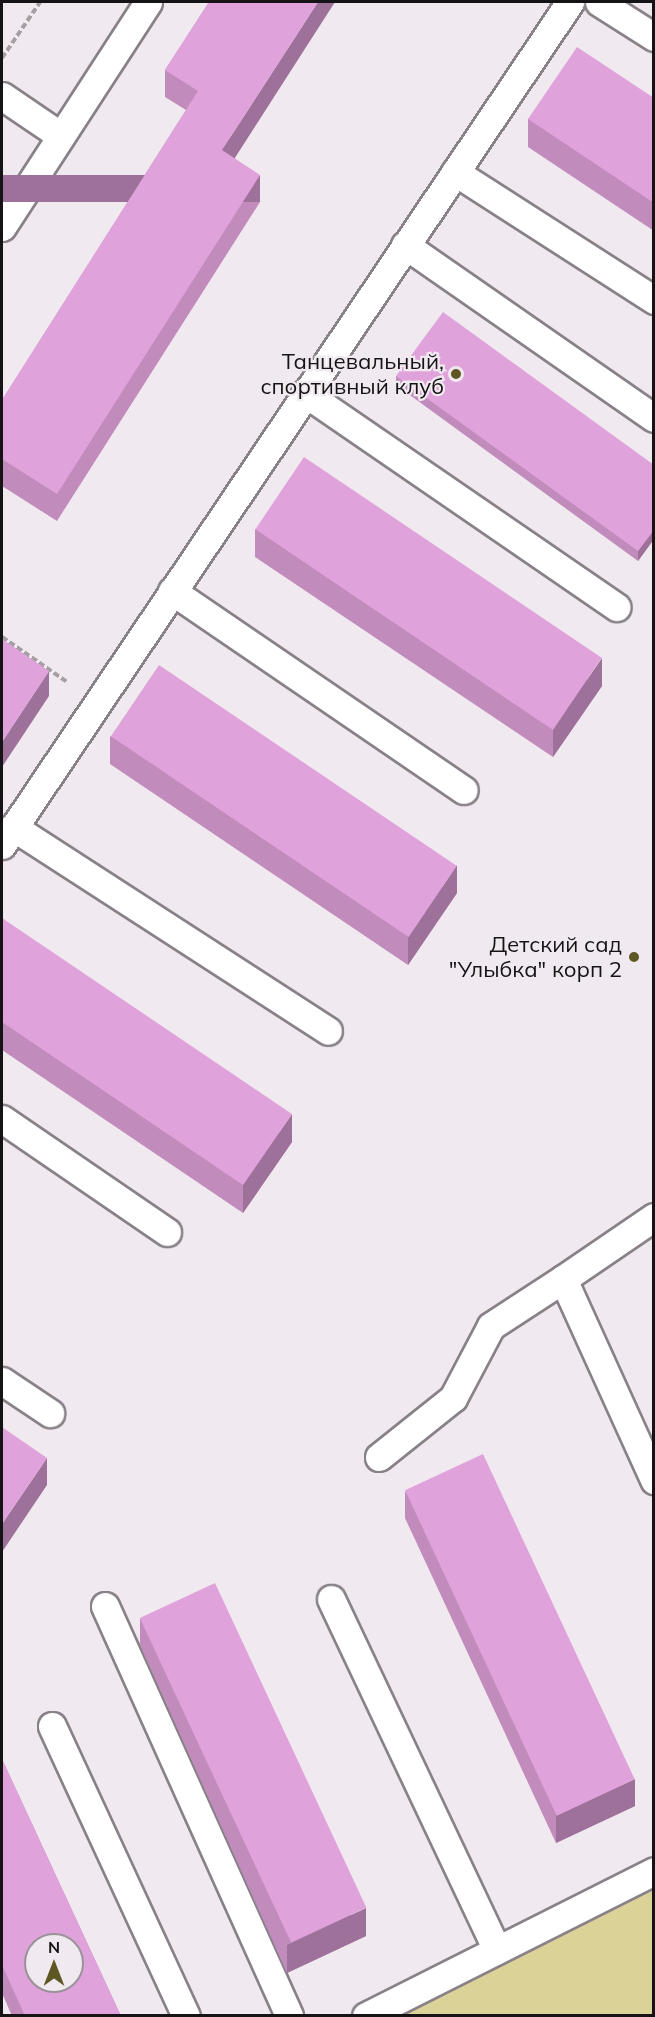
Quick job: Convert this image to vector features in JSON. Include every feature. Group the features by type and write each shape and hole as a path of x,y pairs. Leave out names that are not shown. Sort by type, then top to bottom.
{"lane":[{"path":"2,227 148,2"},
{"path":"328,1031 7,836 570,2"},
{"path":"599,2 654,37"},
{"path":"2,96 61,136"},
{"path":"455,172 654,300"},
{"path":"405,245 654,418"},
{"path":"306,393 616,607"},
{"path":"172,591 464,790"},
{"path":"2,1119 167,1232"},
{"path":"380,1457 453,1398 491,1326 654,1217"},
{"path":"563,1279 654,1480"},
{"path":"2,1381 50,1413"},
{"path":"331,1599 497,1950"},
{"path":"105,1606 289,2016"},
{"path":"52,1726 186,2016"},
{"path":"366,2016 654,1871"}],"path":[{"path":"2,59 40,2"},
{"path":"2,637 97,703"}],"shaded area":[{"path":"653,1871 653,2015 366,2016"}],"building":[{"path":"209,2 318,2 222,150 260,175 57,494 2,459 2,400 198,91 165,70"},
{"path":"577,47 654,98 654,203 528,119"},
{"path":"443,312 654,465 654,530 638,551 396,376"},
{"path":"304,457 602,658 553,730 255,529"},
{"path":"2,639 49,671 2,742"},
{"path":"159,665 457,866 409,937 111,736"},
{"path":"2,918 292,1114 243,1185 2,1022"},
{"path":"2,1427 47,1458 2,1524"},
{"path":"483,1454 635,1779 557,1816 405,1490"},
{"path":"215,1583 366,1907 291,1943 140,1618"},
{"path":"2,1759 83,1933 24,1933 24,1993 84,1993 84,1936 121,2016 25,2016 2,1965"}],"place":[{"name":"Танцевальный, спортивный клуб","path":"456,374"},
{"name":"Детский сад \"Улыбка\" корп 2","path":"634,957"}]}
